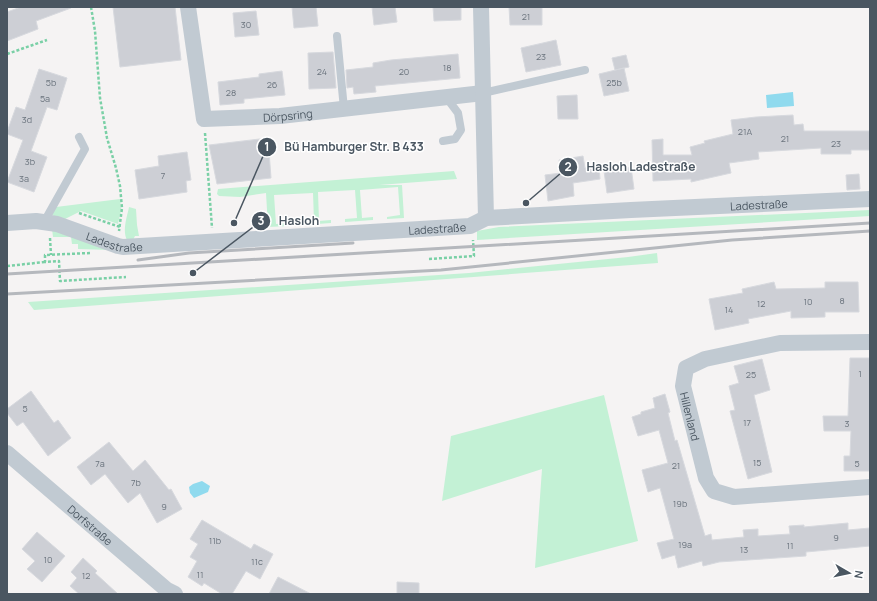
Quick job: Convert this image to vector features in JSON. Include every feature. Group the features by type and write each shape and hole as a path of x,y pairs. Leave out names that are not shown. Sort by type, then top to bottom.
{"street":[{"path":"188,7 204,119"},
{"path":"481,7 486,218"},
{"name":"Dörpsring","path":"204,119 280,116 483,93"},
{"name":"Ladestraße","path":"7,223 44,222 59,224 118,246 470,226 486,218 870,199"},
{"name":"Hillenland","path":"870,342 780,343 705,359 686,368 683,386 706,478 714,491 734,497 870,487"},
{"name":"Dorfstraße","path":"7,453 167,590 175,594"}],"lane":[{"path":"337,36 344,109"},
{"path":"483,93 585,70"},
{"path":"443,141 456,139 461,130 458,113 446,97"},
{"path":"44,222 85,149 78,137"}],"path":[{"path":"91,7 95,31 100,98 107,138 120,186 122,208 118,246"},
{"path":"7,54 46,40"},
{"path":"204,119 213,240"},
{"path":"79,213 120,227"},
{"path":"430,259 474,256 473,234"},
{"path":"45,262 45,256 95,253"},
{"path":"7,266 59,261 60,281 126,276"}],"green space":[{"path":"454,171 457,179 379,185 402,185 404,218 387,219 387,217 400,215 398,187 360,190 362,218 373,217 373,220 345,222 345,219 357,218 355,190 318,192 319,221 331,220 331,223 303,225 303,222 314,221 313,193 274,195 276,224 288,223 288,226 268,227 266,193 240,197 219,196 217,194 218,189"},
{"path":"120,199 121,210 118,224 81,211 63,220 52,215 56,207"},
{"path":"129,207 136,209 139,236 135,236 133,240 127,240 125,232 125,224"},
{"path":"870,210 870,216 477,240 477,231 499,227"},
{"path":"52,229 111,250 78,249 78,244 72,244 71,237 53,237"},
{"path":"657,253 658,263 34,310 28,302 469,273"},
{"path":"604,395 638,541 535,568 542,469 442,501 451,436"}],"water":[{"path":"793,92 794,106 767,108 766,95"},
{"path":"202,481 210,486 208,492 194,498 190,493 189,487"}],"building":[{"path":"21,7 71,8 36,21 38,29 7,41 7,12"},
{"path":"113,7 175,7 181,60 120,67"},
{"path":"292,7 316,7 318,26 294,28"},
{"path":"372,7 395,7 397,22 374,25"},
{"path":"433,7 461,7 461,20 434,21"},
{"path":"509,7 542,7 542,25 510,25"},
{"path":"256,11 259,35 235,37 233,13"},
{"path":"556,40 561,65 526,72 521,48"},
{"path":"333,52 336,88 309,89 308,53"},
{"path":"458,54 460,78 375,86 376,92 354,94 353,87 347,88 346,70 373,67 373,63 391,60"},
{"path":"626,55 629,67 615,70 612,58"},
{"path":"624,68 629,91 604,96 599,74"},
{"path":"39,69 67,78 57,110 47,107 31,151 47,157 34,192 7,182 23,140 7,134 7,132 16,107 25,110"},
{"path":"282,71 285,95 244,99 244,103 220,105 218,82 259,77 259,74"},
{"path":"577,95 578,119 558,119 557,96"},
{"path":"793,115 794,125 803,124 804,131 870,131 870,150 851,150 851,154 821,154 821,148 758,152 759,159 729,163 731,173 691,182 691,179 653,181 652,140 663,139 663,155 692,155 690,147 705,143 704,141 733,134 731,120"},
{"path":"268,138 271,178 217,184 209,145"},
{"path":"187,152 191,180 186,181 187,192 139,199 135,170 159,166 158,156"},
{"path":"583,156 585,168 599,166 600,179 573,183 574,196 548,201 545,175 561,173 559,160"},
{"path":"631,167 634,189 607,193 604,171"},
{"path":"859,174 860,189 847,190 846,175"},
{"path":"774,282 776,289 825,288 825,282 858,282 859,312 825,312 825,317 791,318 791,311 748,319 749,323 715,330 709,299 743,293 742,289"},
{"path":"850,358 870,358 870,471 844,471 844,456 850,456 851,431 824,431 823,416 848,416"},
{"path":"762,359 770,390 754,395 772,472 748,479 730,411 735,410 729,386 739,383 734,366"},
{"path":"31,391 54,423 58,420 71,438 48,456 23,422 17,426 7,413 7,409"},
{"path":"665,394 675,441 677,440 705,536 711,534 712,540 744,537 743,530 758,529 758,536 790,534 789,526 804,525 804,527 848,523 848,530 870,528 870,546 806,552 806,556 719,562 703,566 702,561 678,568 675,555 662,559 657,543 674,539 660,488 648,492 642,470 668,463 659,430 638,436 632,417 641,414 641,412 655,408 653,398"},
{"path":"109,442 133,471 145,460 169,490 171,489 182,509 157,523 140,493 128,503 105,474 91,485 77,467"},
{"path":"202,520 251,549 254,544 273,554 260,579 246,571 232,594 222,594 204,583 202,586 188,577 197,561 190,557 198,544 190,539"},
{"path":"37,532 65,556 42,582 27,569 35,561 22,549"},
{"path":"83,558 97,571 95,573 118,594 79,594 70,586 77,578 71,572"},
{"path":"278,577 311,594 269,594"},
{"path":"397,582 419,583 419,594 397,594"}],"railway":[{"path":"7,274 870,223"},
{"path":"7,294 441,270 732,240 870,231"},
{"path":"138,260 189,253 353,243"}],"place":[{"name":"Hasloh Ladestraße","path":"526,203"},
{"name":"Bü Hamburger Str. B 433","path":"234,223"},
{"name":"Hasloh","path":"193,273"}]}
